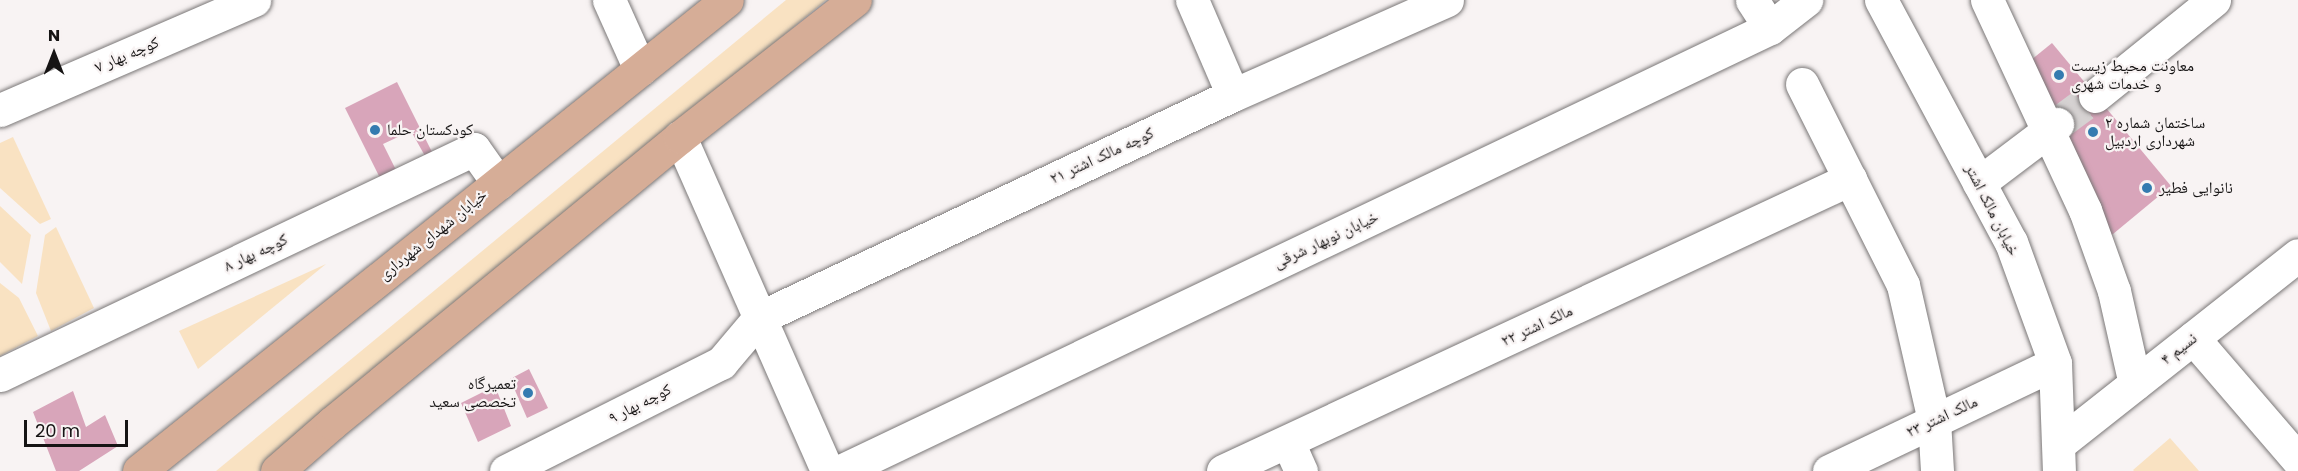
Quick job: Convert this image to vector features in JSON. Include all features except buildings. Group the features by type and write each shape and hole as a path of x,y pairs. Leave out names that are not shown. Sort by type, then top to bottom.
{"main road":[{"name":"خیابان شهدای شهرداری","path":"139,471 727,0"},
{"path":"277,471 332,423 681,137 855,0"}],"street":[{"name":"کوچه بهار ۷","path":"0,110 254,0"},
{"path":"609,0 640,69"},
{"path":"1192,0 1233,95"},
{"name":"کوچه مالک اشتر ۲۱","path":"759,318 1233,95 1447,0"},
{"path":"1752,0 1770,28"},
{"name":"خیابان نوبهار شرقی","path":"841,471 1770,28 1806,0"},
{"name":"خیابان مالک اشتر","path":"1881,0 2011,242 2055,363 2060,457"},
{"path":"1988,0 2053,128 2085,210 2114,291 2135,384"},
{"path":"2095,96 2214,0"},
{"path":"1802,84 1903,285 1934,420 1937,471"},
{"path":"1979,183 2053,128"},
{"path":"681,137 827,471"},
{"name":"کوچه بهار ۸","path":"0,375 474,149 498,183"},
{"name":"مالک اشتر ۲۲","path":"1223,471 1295,457 1850,179"},
{"name":"نسیم ۴","path":"2060,457 2135,384 2298,255"},
{"name":"کوچه بهار ۹","path":"506,471 721,363 759,318"},
{"path":"2193,338 2298,460"},
{"name":"مالک اشتر ۲۳","path":"1829,471 2055,363"}],"shaded area":[{"path":"786,0 826,0 259,471 216,471"},
{"path":"13,137 51,219 40,224 0,188 0,143"},
{"path":"0,206 31,235 22,284 0,262"},
{"path":"56,227 94,308 51,331 36,293 45,235"},
{"path":"326,264 198,369 179,331"},
{"path":"0,283 19,298 38,336 0,356"},
{"path":"2170,438 2199,471 2133,470"}],"tunnel":[{"path":"2057,124 2095,96"}],"place":[{"name":"معاونت محیط زیست و خدمات شهری","path":"2059,75"},
{"name":"کودکستان حلما","path":"375,130"},
{"name":"ساختمان شماره ۲ شهرداری اردبیل","path":"2093,132"},
{"name":"نانوایی فطیر","path":"2147,188"},
{"name":"تعمیرگاه تخصصی سعید","path":"528,393"}]}
